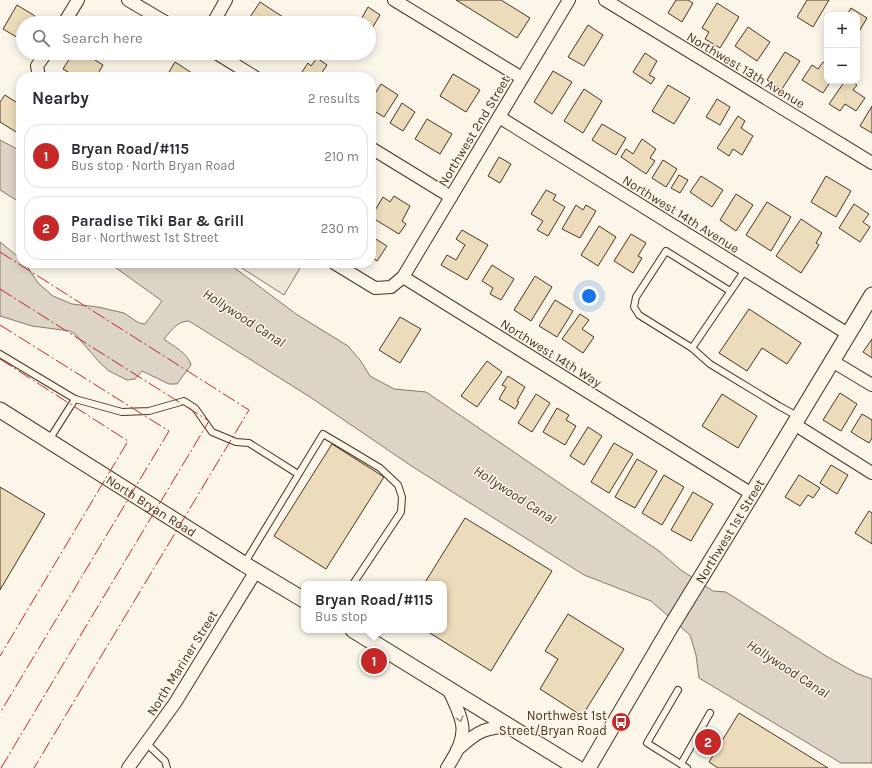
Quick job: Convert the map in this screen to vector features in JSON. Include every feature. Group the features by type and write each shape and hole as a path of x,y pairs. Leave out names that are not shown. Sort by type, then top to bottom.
{"street":[{"path":"68,16 78,0"},
{"path":"128,0 155,16"},
{"path":"217,16 226,0"},
{"path":"394,0 522,78"},
{"name":"Northwest 2nd Street","path":"403,277 569,0"},
{"name":"Northwest 13th Avenue","path":"605,0 872,163"},
{"path":"39,72 38,66 42,60"},
{"path":"227,60 247,72"},
{"name":"Northwest 14th Avenue","path":"499,117 848,334"},
{"path":"376,151 451,197"},
{"path":"342,268 375,288 391,287 403,277"},
{"name":"Northwest 14th Way","path":"403,277 752,494"},
{"name":"Northwest 1st Street","path":"588,768 670,628 872,295"},
{"path":"832,361 872,385"},
{"name":"North Bryan Road","path":"0,410 301,598"},
{"path":"796,421 872,473"},
{"name":"North Mariner Street","path":"128,768 175,703 250,567"},
{"path":"358,633 577,768"},
{"path":"447,768 457,750 462,734 462,724 448,688"},
{"path":"457,750 477,734 494,728 509,726"}],"lane":[{"path":"730,292 666,251 636,296 634,307 639,315 692,348 710,364 779,406 796,421"},
{"path":"692,348 744,270"},
{"path":"0,354 75,399 122,412 149,411 184,401 195,408 212,432 236,442 250,443 298,474"},
{"path":"49,440 75,399"},
{"path":"250,567 298,474 323,434 380,468 398,485 402,497 401,512 355,581"},
{"path":"678,690 647,743 687,768"},
{"path":"681,764 710,713"},
{"path":"146,742 164,762 167,768"}],"shaded area":[{"path":"242,268 300,268 284,295"}],"water":[{"path":"0,140 16,148 16,200 0,190"},
{"name":"Hollywood Canal","path":"0,242 16,255 16,268 28,268 38,283 53,296 72,304 98,307 124,313 139,323 145,324 162,301 116,268 235,268 296,314 348,346 360,360 370,376 394,389 426,392 659,551 681,570 713,591 726,592 826,656 858,674 872,679 872,763 841,763 699,678 696,655 690,635 651,601 584,575 413,467 310,397 189,321 185,321 178,325 164,339 184,353 191,365 177,384 169,384 142,371 135,379 127,380 109,371 100,363 76,335 70,331 32,326 0,316"}],"building":[{"path":"456,0 501,0 530,18 517,38"},
{"path":"676,0 688,0 693,3 682,22 668,13"},
{"path":"807,0 829,0 813,27 797,17"},
{"path":"260,2 281,16 251,16"},
{"path":"717,3 739,17 720,48 705,39 709,32 702,28"},
{"path":"17,5 35,16 16,16 16,37 3,29"},
{"path":"368,7 380,15 376,22 376,16 363,16"},
{"path":"851,8 857,12 849,12"},
{"path":"860,14 867,18 860,30"},
{"path":"588,25 603,35 584,66 568,57"},
{"path":"748,27 770,42 757,61 735,46"},
{"path":"785,52 800,61 782,89 767,80"},
{"path":"645,53 657,61 649,75 655,78 651,84 633,72"},
{"path":"69,60 95,60 103,65 99,72 68,72 63,69"},
{"path":"316,60 320,60 327,65 322,72 302,72 308,63 311,66"},
{"path":"175,62 190,72 169,72"},
{"path":"824,62 824,84 829,84 823,93 802,80 812,65 818,69"},
{"path":"553,71 572,82 552,114 534,102"},
{"path":"453,74 480,90 466,112 440,96"},
{"path":"381,84 398,95 384,117 376,112 376,92"},
{"path":"843,84 857,85 853,90 865,98 856,111 845,104 840,111 829,104"},
{"path":"668,85 690,98 674,124 652,111"},
{"path":"584,89 602,101 583,133 564,121"},
{"path":"5,95 16,102 16,132 0,122 0,102"},
{"path":"717,99 730,107 720,125 706,117"},
{"path":"402,103 415,112 403,131 390,123"},
{"path":"872,106 872,133 860,126"},
{"path":"738,116 745,121 741,128 753,136 742,155 733,149 729,156 717,148"},
{"path":"427,119 452,134 440,154 415,139"},
{"path":"602,124 626,138 616,155 592,140"},
{"path":"642,139 656,149 650,158 655,161 646,174 621,157 626,149 633,154"},
{"path":"499,157 511,164 500,183 488,176"},
{"path":"663,160 677,169 666,187 652,178"},
{"path":"679,175 688,180 680,193 671,188"},
{"path":"701,176 723,190 712,207 690,192"},
{"path":"826,176 851,191 836,217 811,202"},
{"path":"546,190 556,195 553,200 565,207 548,236 537,230 543,221 531,214"},
{"path":"736,194 753,205 736,231 720,220"},
{"path":"394,196 410,206 402,221 406,224 399,234 376,220 376,209 383,197 390,202"},
{"path":"767,202 791,217 771,251 746,235"},
{"path":"854,204 869,214 863,222 870,227 860,242 839,228"},
{"path":"576,205 583,210 586,205 596,211 580,238 562,229"},
{"path":"801,219 822,233 816,243 819,245 801,273 776,256"},
{"path":"599,226 616,237 598,266 581,255"},
{"path":"462,230 488,245 467,280 441,265 447,255 456,260 465,245 456,239"},
{"path":"631,234 646,243 638,256 642,258 633,273 614,261"},
{"path":"376,239 387,246 376,260"},
{"path":"492,265 514,279 501,300 490,294 493,288 482,281"},
{"path":"535,276 552,287 531,321 514,310"},
{"path":"555,300 573,311 557,337 539,326"},
{"path":"749,309 801,343 787,364 762,348 747,371 719,353"},
{"path":"580,314 589,320 582,329 594,337 583,353 562,339"},
{"path":"400,317 421,329 400,363 379,350"},
{"path":"872,339 872,358 863,352"},
{"path":"487,361 502,372 477,407 461,396"},
{"path":"508,376 525,387 517,401 519,402 515,409 499,399 506,387 502,385"},
{"path":"840,393 857,404 841,431 823,420"},
{"path":"536,394 550,403 532,432 518,423"},
{"path":"722,394 757,416 738,448 702,426"},
{"path":"557,408 569,415 566,420 576,426 565,445 543,432"},
{"path":"862,414 872,420 872,438 869,443 851,432"},
{"path":"588,427 602,436 584,465 570,456"},
{"path":"614,443 633,454 609,493 591,482"},
{"path":"332,444 384,477 326,569 274,536"},
{"path":"637,459 657,471 635,508 615,497"},
{"path":"831,465 848,475 837,494 820,483"},
{"path":"664,475 684,487 662,525 642,513"},
{"path":"799,475 820,488 813,498 808,495 800,506 785,497"},
{"path":"0,487 45,514 0,590"},
{"path":"693,492 713,504 691,541 671,530"},
{"path":"869,511 872,513 872,544 855,533"},
{"path":"465,518 552,571 491,671 430,633 447,633 447,581 426,581"},
{"path":"568,614 624,649 582,716 540,689 558,659 545,651"},
{"path":"739,713 828,768 718,768 709,762"}],"power":[{"path":"0,252 16,262"},
{"path":"25,268 249,410 34,768"},
{"path":"0,289 209,421 1,768"},
{"path":"0,325 169,431 0,713"},
{"path":"0,359 128,441 0,656"}],"place":[{"name":"Bryan Road/#115","path":"374,661"},
{"name":"Northwest 1st Street/Bryan Road","path":"621,722"},
{"name":"Paradise Tiki Bar & Grill","path":"708,742"}]}
